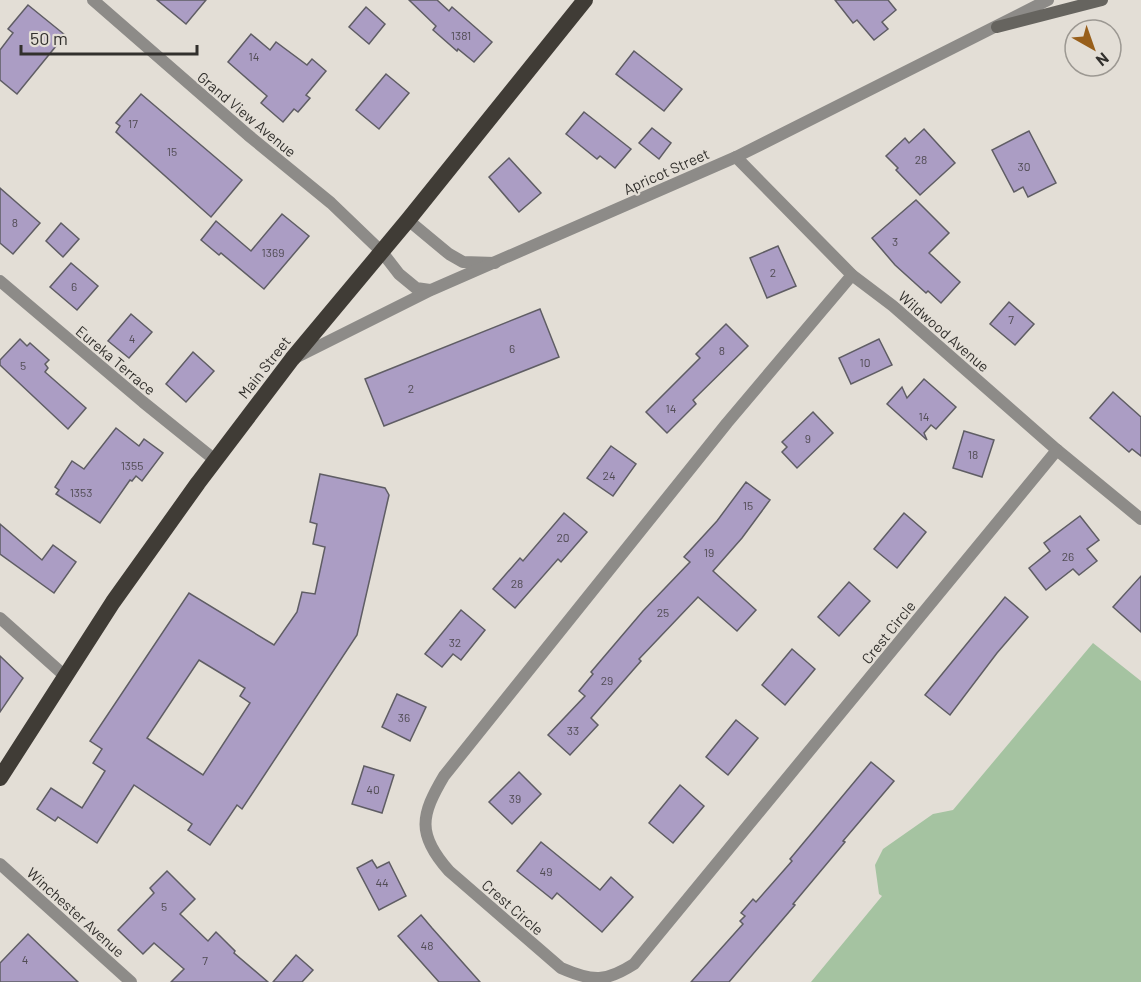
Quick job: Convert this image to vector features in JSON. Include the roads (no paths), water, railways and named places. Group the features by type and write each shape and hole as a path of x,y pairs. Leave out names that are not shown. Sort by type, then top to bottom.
{"highway":[{"name":"Main Street","path":"0,778 155,541 215,460 292,359 408,220 585,0"}],"main road":[{"path":"997,27 1102,0"}],"street":[{"name":"Grand View Avenue","path":"93,0 248,135 331,203 381,252 399,274 416,288 431,290"},
{"name":"Apricot Street","path":"292,359 431,290 736,157 1048,0"},
{"name":"Wildwood Avenue","path":"736,157 852,275 893,306 1057,450 1141,519"},
{"path":"408,220 449,254 463,262 496,263"},
{"name":"Crest Circle","path":"852,275 705,451 444,776 430,799 426,812 426,828 437,858 561,968 578,978 597,982 617,978 634,964 1057,450"},
{"name":"Eureka Terrace","path":"0,281 215,460"},
{"path":"0,618 65,676"},
{"name":"Winchester Avenue","path":"0,864 131,982"}]}
